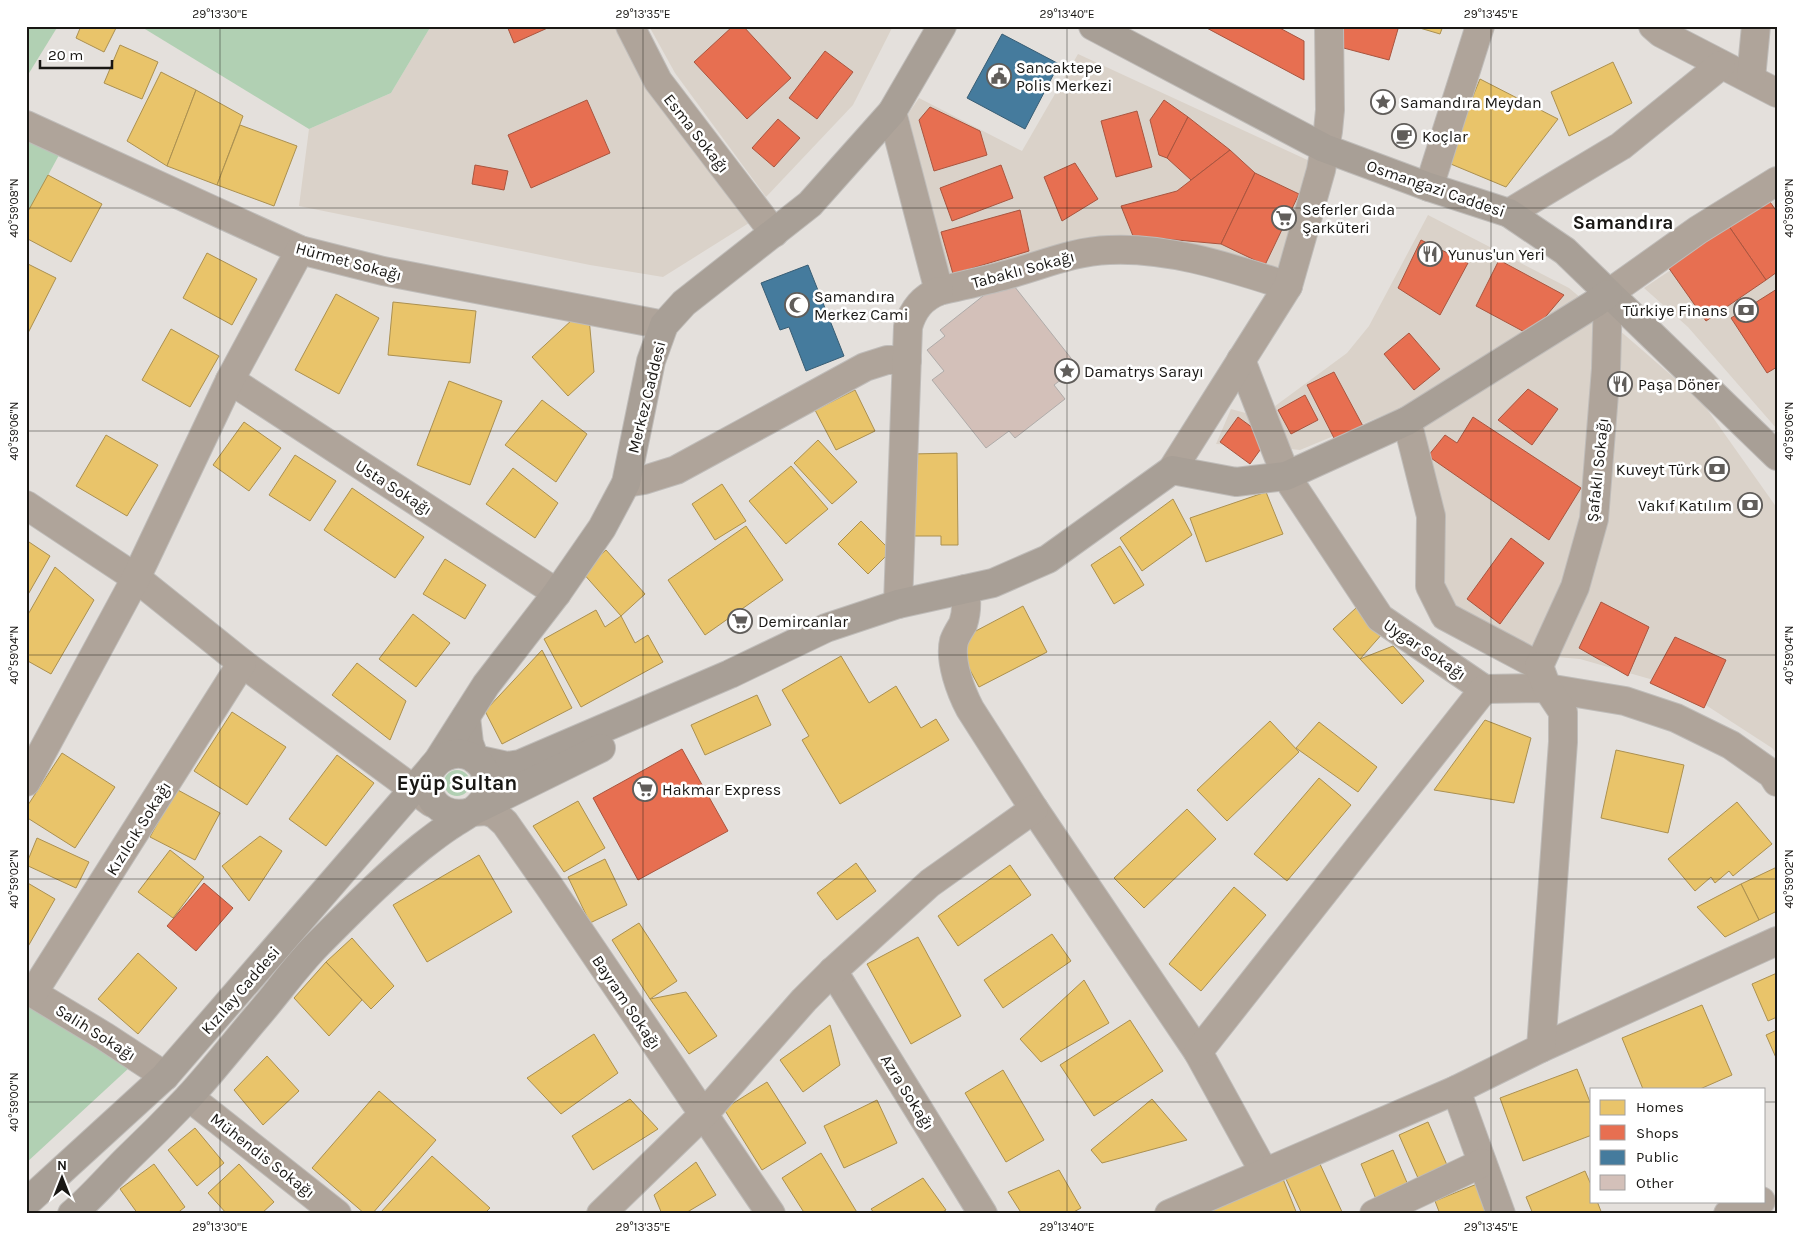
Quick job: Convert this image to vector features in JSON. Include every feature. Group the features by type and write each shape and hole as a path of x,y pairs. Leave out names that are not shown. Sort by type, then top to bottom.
{"main road":[{"name":"Merkez Caddesi","path":"437,762 486,685 557,593 602,528 626,483 651,361 664,325 684,303 810,204 892,112 942,26"},
{"name":"Osmangazi Caddesi","path":"1093,26 1324,148 1429,187 1509,213 1565,251 1777,456"},
{"path":"730,674 624,735 471,812 454,814 446,812 438,807 430,795 428,780 431,770 437,762 446,756 466,755 475,759 507,766 520,764 730,674 826,628 898,604 993,583 1048,559 1172,470 1236,482 1286,476 1407,421 1608,294"},
{"path":"466,717 469,743 475,759 482,766 487,776 489,784 484,800 471,812"},
{"name":"Kızılay Caddesi","path":"26,1203 165,1076 437,762"},
{"name":"Kızılay Caddesi","path":"80,1211 189,1097 323,940 371,891 420,848 471,812"}],"street":[{"name":"Esma Sokağı","path":"630,26 658,81 774,233"},
{"path":"1172,470 1288,286 1321,170 1328,131 1330,110 1329,26"},
{"path":"1429,187 1480,26"},
{"path":"1653,26 1661,33 1777,93"},
{"path":"1751,78 1756,26"},
{"path":"1509,213 1621,146 1721,65"},
{"path":"892,112 939,291 922,300 911,317 908,327 898,604"},
{"name":"Hürmet Sokağı","path":"26,125 300,250 383,272 664,325"},
{"path":"1608,294 1698,230 1777,181"},
{"path":"26,782 136,578 230,380 300,250"},
{"name":"Tabaklı Sokağı","path":"939,291 1014,273 1061,257 1109,250 1144,251 1219,264 1288,286"},
{"name":"Şafaklı Sokağı","path":"1543,677 1575,587 1594,519 1606,369 1608,294"},
{"path":"626,483 644,480 676,470 865,367 887,360 906,360"},
{"name":"Uygar Sokağı","path":"1241,360 1286,476 1380,618 1484,688 1543,677"},
{"name":"Usta Sokağı","path":"230,380 557,593"},
{"path":"1407,421 1431,516 1430,586 1445,616 1543,677 1676,718 1731,745 1772,774 1777,782"},
{"path":"26,505 136,578 242,663 438,807"},
{"path":"964,589 967,604 966,613 954,642 954,658 963,694 970,709 1034,809 1198,1052 1264,1172"},
{"name":"Kızılcık Sokağı","path":"30,991 242,663"},
{"path":"1541,1048 1563,742 1563,712 1543,677"},
{"path":"1198,1052 1484,688"},
{"path":"387,771 404,775 413,774 423,771 437,762"},
{"path":"602,1214 703,1115 804,1000 833,971 930,883 1034,809"},
{"name":"Bayram Sokağı","path":"471,812 486,811 495,814 505,823 770,1214"},
{"path":"1169,1214 1456,1090 1541,1048 1777,941"},
{"name":"Azra Sokağı","path":"833,971 983,1214"},
{"name":"Salih Sokağı","path":"30,991 165,1076"},
{"path":"1456,1090 1501,1214"},
{"name":"Mühendis Sokağı","path":"189,1097 337,1214"},
{"path":"1374,1214 1482,1163"},
{"path":"1728,1214 1760,1202"}],"shaded area":[{"path":"431,26 619,26 749,223 663,277 590,265 299,206 309,129 391,93"},
{"path":"649,26 893,26 853,105 766,197 675,73"},
{"path":"1078,54 1327,169 1297,286 1196,251 950,280 908,114 919,98 1022,151"},
{"path":"1777,199 1777,429 1688,327 1644,288"},
{"path":"1428,215 1569,288 1702,402 1777,508 1777,754 1772,748 1678,687 1580,659 1508,653 1418,585 1428,492 1408,405 1300,450 1216,444 1231,409 1260,417 1347,353 1369,326"}],"green space":[{"path":"26,26 58,26 26,78"},
{"path":"140,26 431,26 391,93 309,129"},
{"path":"26,127 65,144 26,216"},
{"path":"457,770 466,774 470,783 466,792 457,796 448,792 444,783 448,774"},
{"path":"26,1002 130,1067 26,1163"}],"building: Homes":[{"path":"81,26 117,26 104,52 76,38"},
{"path":"1413,26 1443,26 1440,34"},
{"path":"120,45 158,62 142,99 104,83"},
{"path":"1613,62 1632,103 1569,136 1551,92"},
{"path":"161,72 196,90 167,166 127,141"},
{"path":"1480,79 1558,119 1506,187 1446,162"},
{"path":"196,90 243,116 217,185 167,166"},
{"path":"240,125 297,146 274,206 217,185"},
{"path":"48,175 102,204 71,262 26,238 26,215"},
{"path":"207,253 257,279 232,325 183,298"},
{"path":"26,263 56,278 28,333 26,332"},
{"path":"336,294 379,318 339,394 295,370"},
{"path":"393,302 476,311 470,363 388,355"},
{"path":"589,318 594,372 568,396 532,357 573,319"},
{"path":"171,329 219,356 190,407 142,380"},
{"path":"449,381 502,401 470,485 417,465"},
{"path":"855,390 875,431 836,450 815,410"},
{"path":"542,400 587,434 556,482 505,445"},
{"path":"244,422 281,448 249,491 213,465"},
{"path":"106,435 158,465 127,516 76,486"},
{"path":"818,440 857,482 832,504 794,463"},
{"path":"957,453 958,545 941,545 941,536 912,536 911,454"},
{"path":"295,455 336,481 310,521 269,495"},
{"path":"791,466 828,509 786,544 749,501"},
{"path":"513,468 558,503 535,538 486,504"},
{"path":"722,484 746,521 715,540 692,504"},
{"path":"352,488 424,537 395,578 324,530"},
{"path":"1266,492 1283,534 1206,562 1190,518"},
{"path":"1173,499 1192,535 1142,571 1120,538"},
{"path":"861,521 891,551 868,574 838,544"},
{"path":"746,526 783,580 705,635 668,580"},
{"path":"26,540 50,556 26,598"},
{"path":"1120,546 1144,585 1114,604 1091,565"},
{"path":"606,550 645,594 621,616 582,572"},
{"path":"445,559 486,585 465,619 423,594"},
{"path":"55,567 94,600 51,674 26,660 26,618"},
{"path":"1023,606 1047,652 979,687 955,642"},
{"path":"1356,608 1383,633 1360,659 1333,629"},
{"path":"596,610 605,627 621,616 635,643 648,635 663,662 581,707 544,639"},
{"path":"413,614 450,643 416,687 379,659"},
{"path":"1393,646 1424,681 1402,704 1360,659"},
{"path":"542,650 572,708 502,744 485,711"},
{"path":"841,656 869,703 896,686 921,728 936,719 949,740 840,804 802,740 809,736 782,690"},
{"path":"357,663 406,701 390,740 332,695"},
{"path":"757,695 771,725 705,755 691,725"},
{"path":"232,712 286,747 247,805 194,771"},
{"path":"1485,720 1531,738 1514,803 1434,790"},
{"path":"1270,721 1299,752 1227,821 1197,790"},
{"path":"1319,722 1377,767 1358,792 1296,748"},
{"path":"1616,750 1684,765 1668,833 1601,818"},
{"path":"62,753 115,787 75,848 26,817 26,808"},
{"path":"337,755 374,783 326,846 289,819"},
{"path":"1319,778 1351,805 1287,881 1254,854"},
{"path":"176,789 220,813 195,860 150,837"},
{"path":"578,801 605,848 564,872 533,826"},
{"path":"1737,802 1772,844 1733,876 1729,871 1715,883 1711,877 1695,891 1668,859"},
{"path":"1187,809 1216,839 1144,908 1114,878"},
{"path":"260,836 282,851 249,901 222,866"},
{"path":"37,838 89,862 76,888 26,865"},
{"path":"170,850 204,877 173,918 138,892"},
{"path":"479,855 512,912 427,962 393,905"},
{"path":"605,859 627,905 590,923 568,877"},
{"path":"856,863 876,891 837,920 817,893"},
{"path":"1010,865 1031,895 958,946 938,916"},
{"path":"1777,867 1777,911 1759,920 1741,884"},
{"path":"26,882 55,899 26,950"},
{"path":"1741,884 1759,920 1725,937 1697,907"},
{"path":"1234,887 1266,915 1201,991 1169,964"},
{"path":"639,923 677,981 650,999 612,940"},
{"path":"1052,934 1071,961 1003,1008 984,980"},
{"path":"918,937 961,1016 911,1044 867,964"},
{"path":"352,938 394,986 371,1009 326,962"},
{"path":"138,953 177,988 138,1034 98,999"},
{"path":"326,962 362,1000 329,1036 294,998"},
{"path":"1777,973 1777,1017 1768,1021 1752,984"},
{"path":"1084,980 1109,1023 1041,1062 1020,1039"},
{"path":"686,992 717,1036 689,1054 650,999"},
{"path":"1702,1005 1732,1075 1702,1088 1643,1088 1622,1038"},
{"path":"1130,1020 1163,1071 1094,1116 1060,1065"},
{"path":"830,1025 840,1065 803,1092 780,1060"},
{"path":"1777,1030 1777,1060 1766,1035"},
{"path":"594,1034 618,1073 561,1114 527,1078"},
{"path":"267,1056 299,1091 263,1125 234,1090"},
{"path":"1577,1069 1590,1102 1590,1136 1523,1161 1500,1098"},
{"path":"1003,1070 1044,1140 1006,1162 965,1093"},
{"path":"767,1082 806,1143 762,1170 724,1109"},
{"path":"379,1091 436,1140 372,1214 365,1214 312,1168"},
{"path":"630,1099 658,1129 593,1170 572,1136"},
{"path":"1152,1099 1187,1140 1102,1163 1091,1150"},
{"path":"877,1100 897,1143 844,1168 824,1126"},
{"path":"1428,1122 1447,1165 1418,1178 1399,1135"},
{"path":"195,1128 224,1163 197,1186 168,1150"},
{"path":"1393,1150 1408,1185 1376,1199 1361,1164"},
{"path":"821,1153 858,1214 805,1214 782,1178"},
{"path":"432,1156 490,1208 484,1214 383,1214 381,1212"},
{"path":"696,1162 716,1195 684,1214 662,1214 654,1195"},
{"path":"1319,1162 1343,1214 1302,1214 1285,1177"},
{"path":"154,1164 185,1207 176,1214 138,1214 120,1189"},
{"path":"239,1164 274,1202 261,1214 227,1214 208,1193"},
{"path":"1059,1170 1081,1208 1070,1214 1022,1214 1008,1192"},
{"path":"1585,1171 1590,1182 1590,1202 1597,1202 1602,1214 1533,1214 1526,1197"},
{"path":"923,1178 946,1210 939,1214 875,1214 871,1209"},
{"path":"1283,1179 1297,1214 1213,1214 1212,1209"},
{"path":"1477,1184 1489,1214 1440,1214 1435,1201"}],"building: Shops":[{"path":"507,26 552,26 514,43"},
{"path":"733,26 743,26 791,78 747,119 694,62"},
{"path":"1203,26 1276,26 1304,41 1304,80"},
{"path":"1342,26 1389,26 1398,29 1389,60 1336,46"},
{"path":"825,51 853,72 817,119 789,98"},
{"path":"587,100 610,153 531,188 508,135"},
{"path":"1164,100 1188,117 1167,158 1159,155 1150,120"},
{"path":"930,107 980,131 987,155 934,171 919,120"},
{"path":"1137,111 1152,167 1116,177 1101,121"},
{"path":"1188,117 1230,150 1191,180 1167,158"},
{"path":"778,119 800,138 774,167 752,148"},
{"path":"1230,150 1255,173 1221,244 1133,236 1121,206 1177,191"},
{"path":"1075,163 1098,199 1062,221 1044,177"},
{"path":"475,165 508,171 504,190 472,184"},
{"path":"1001,165 1013,198 952,221 940,188"},
{"path":"1255,173 1299,194 1265,265 1221,244"},
{"path":"1768,199 1777,212 1777,272 1766,280 1728,225"},
{"path":"1020,210 1029,251 953,274 941,232"},
{"path":"1728,225 1766,280 1706,321 1668,267"},
{"path":"1421,240 1468,263 1440,315 1398,288"},
{"path":"1499,260 1564,295 1530,335 1476,306"},
{"path":"1777,289 1777,367 1767,373 1731,318"},
{"path":"1409,333 1440,369 1414,390 1384,354"},
{"path":"1334,372 1364,428 1336,442 1307,385"},
{"path":"1528,389 1558,409 1532,445 1498,420"},
{"path":"1305,395 1318,420 1291,434 1278,410"},
{"path":"1238,417 1268,439 1250,464 1220,442"},
{"path":"1473,417 1581,488 1549,540 1428,456 1445,435 1457,443"},
{"path":"1511,538 1544,563 1500,624 1467,599"},
{"path":"1601,602 1649,627 1628,676 1579,648"},
{"path":"1675,637 1726,660 1704,708 1650,683"},
{"path":"682,749 728,831 638,880 593,798"},
{"path":"204,883 233,908 196,951 167,926"}],"building: Public":[{"path":"1002,34 1059,64 1025,129 967,98"},
{"name":"Samandıra Merkez Cami","path":"808,265 844,356 806,371 789,327 780,330 761,283"}],"building: Other":[{"path":"1007,277 1078,367 1054,385 1065,399 1015,438 1009,431 986,448 932,380 944,371 927,350 945,336 940,330"}],"place":[{"name":"Sancaktepe Polis Merkezi","path":"999,76"},
{"name":"Samandıra Meydan","path":"1383,102"},
{"name":"Koçlar","path":"1404,136"},
{"name":"Seferler Gıda Şarküteri","path":"1284,218"},
{"name":"Yunus'un Yeri","path":"1430,254"},
{"name":"Samandıra Merkez Cami","path":"797,305"},
{"name":"Türkiye Finans","path":"1746,310"},
{"name":"Damatrys Sarayı","path":"1067,371"},
{"name":"Paşa Döner","path":"1620,384"},
{"name":"Kuveyt Türk","path":"1717,469"},
{"name":"Vakıf Katılım","path":"1750,505"},
{"name":"Demircanlar","path":"740,621"},
{"name":"Hakmar Express","path":"645,789"}],"district":[{"name":"Samandıra","path":"1623,222"},
{"name":"Eyüp Sultan","path":"457,783"}]}
